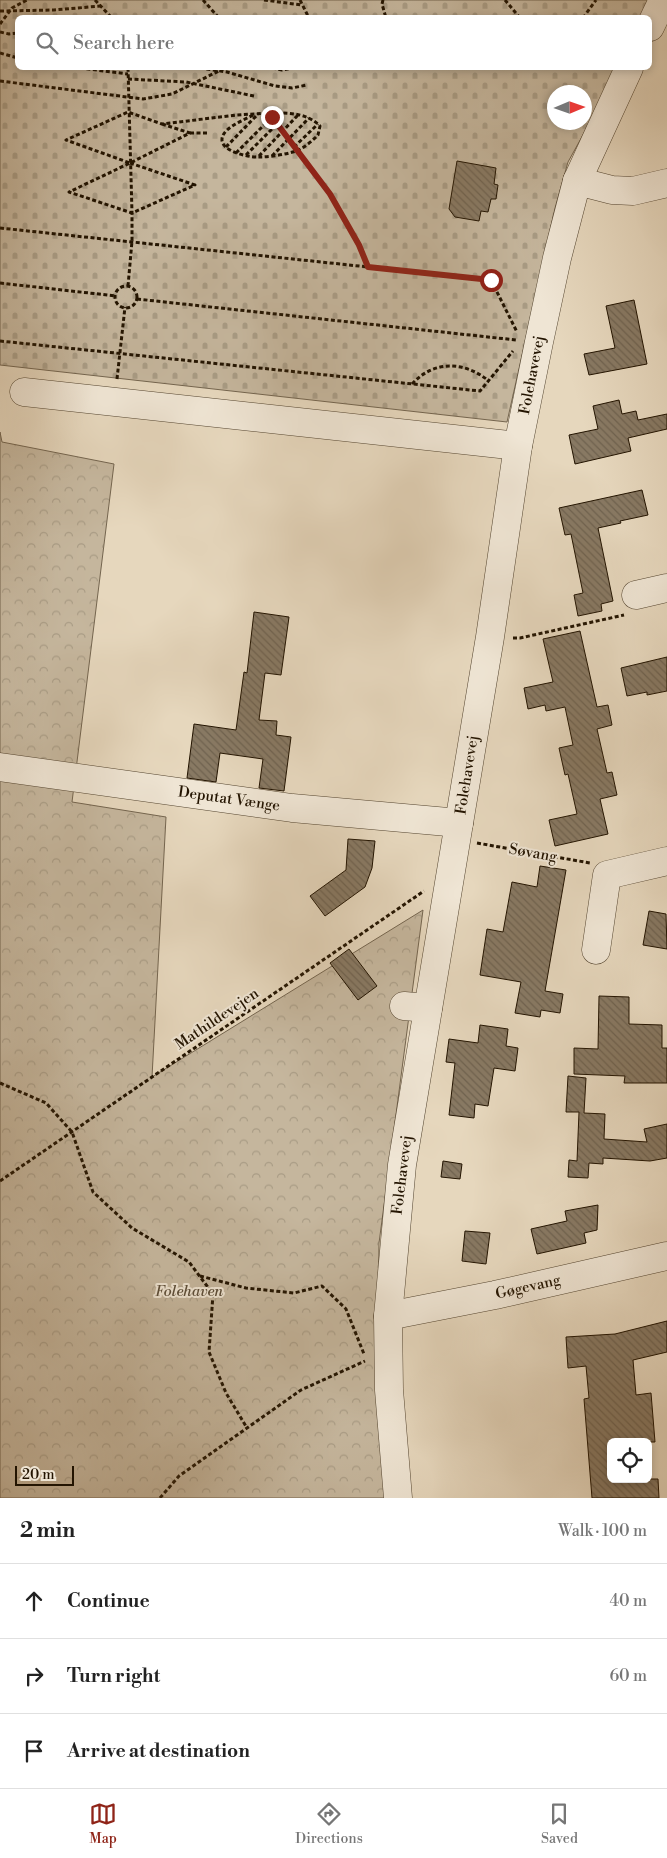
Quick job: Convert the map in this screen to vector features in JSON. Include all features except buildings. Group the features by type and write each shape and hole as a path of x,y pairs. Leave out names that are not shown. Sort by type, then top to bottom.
{"street":[{"path":"652,22 663,0"},
{"name":"Folehavevej","path":"398,1498 389,1390 388,1316 416,1007 449,879 490,637 518,446 556,258 577,181 628,70"},
{"path":"577,181 612,190 633,190 667,183"},
{"path":"24,392 518,446"},
{"path":"636,595 667,588"},
{"name":"Deputat Vænge","path":"0,767 457,829"},
{"path":"596,950 607,875 667,861"},
{"name":"Gøgevang","path":"388,1316 495,1296 667,1256"}],"path":[{"path":"0,24 12,8 27,0"},
{"path":"95,0 109,15"},
{"path":"203,0 216,15"},
{"path":"264,0 302,5"},
{"path":"300,0 307,15"},
{"path":"383,0 382,4 385,15"},
{"path":"505,0 518,15"},
{"path":"585,15 596,0"},
{"path":"0,11 101,6"},
{"path":"0,32 15,33"},
{"path":"0,54 15,57"},
{"path":"91,70 128,77 193,83 254,96"},
{"path":"128,70 132,213 132,241 128,286"},
{"path":"213,70 275,86 292,88 307,85"},
{"path":"0,81 143,99 172,94 220,71"},
{"path":"190,134 130,163 69,192 132,213 195,185 130,163 66,140 128,112 190,134 209,133"},
{"path":"162,124 257,114 269,113 298,115 310,117 318,124 320,126 318,135 297,151 272,156 246,155 236,153 226,147 223,140 225,132 237,123 257,114"},
{"path":"269,113 330,194 359,245 368,267"},
{"path":"226,147 257,114"},
{"path":"259,157 298,115"},
{"path":"236,153 272,117"},
{"path":"272,156 310,117"},
{"path":"246,155 277,124"},
{"path":"294,147 318,124"},
{"path":"0,228 491,280 522,341"},
{"path":"0,283 116,296"},
{"path":"128,286 118,290 116,296 117,303 125,307 133,305 137,299"},
{"path":"128,286 134,290 137,299"},
{"path":"137,299 522,341"},
{"path":"114,402 125,307"},
{"path":"0,341 480,391 522,341"},
{"path":"411,384 425,373 440,366 448,365 465,368 480,374 488,381"},
{"path":"490,637 520,638 635,612 636,595"},
{"name":"Søvang","path":"457,829 476,843 592,863 607,875"},
{"name":"Mathildevejen","path":"0,1181 427,888 449,879"},
{"path":"0,1083 46,1103 72,1132 93,1192 132,1228 189,1262 213,1294 209,1352 226,1393 246,1428"},
{"path":"160,1498 180,1476 300,1390 367,1360 346,1309 322,1286 294,1292 246,1288 199,1276"}],"green space":[{"path":"0,0 650,0 644,15 15,15 15,70 619,70 592,119 592,85 547,85 547,130 586,130 568,162 555,208 507,422 0,365"},
{"name":"Folehaven","path":"0,432 2,442 114,464 72,802 166,817 152,1077 423,910 379,1243 377,1379 387,1498 0,1498"}],"route":[{"path":"272,117 330,194 359,245 368,267 491,280"}]}
